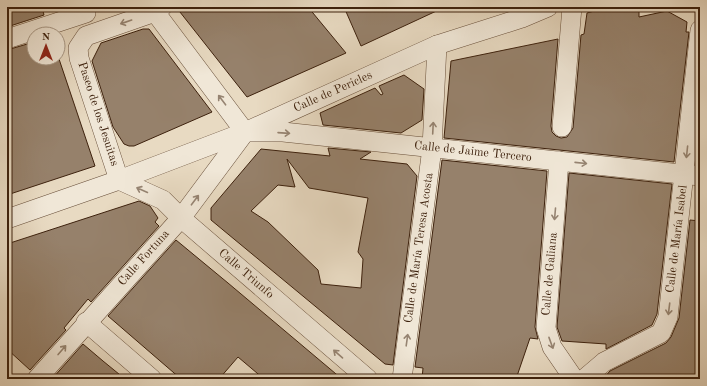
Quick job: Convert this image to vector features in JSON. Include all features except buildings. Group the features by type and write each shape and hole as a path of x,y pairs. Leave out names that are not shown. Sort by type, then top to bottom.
{"street":[{"name":"Calle de Pericles","path":"119,180 245,132 437,45 522,18 548,7"},
{"path":"562,127 572,7"},
{"path":"158,10 245,132"},
{"name":"Paseo de los Jesuitas","path":"7,219 119,180 79,58 78,48 86,36 158,10"},
{"path":"7,39 86,13"},
{"name":"Calle de María Isabel","path":"584,379 604,362 661,333 668,317 692,176 700,30"},
{"name":"Calle de María Teresa Acosta","path":"402,379 432,148 437,45"},
{"name":"Calle de Jaime Tercero","path":"245,132 283,132 692,176"},
{"name":"Calle Fortuna","path":"37,379 86,322 181,218 245,132"},
{"name":"Calle de Galiana","path":"559,161 546,328 552,347 574,379"},
{"name":"Calle Triunfo","path":"119,180 163,200 181,218 368,379"},
{"path":"86,322 152,379"}]}
